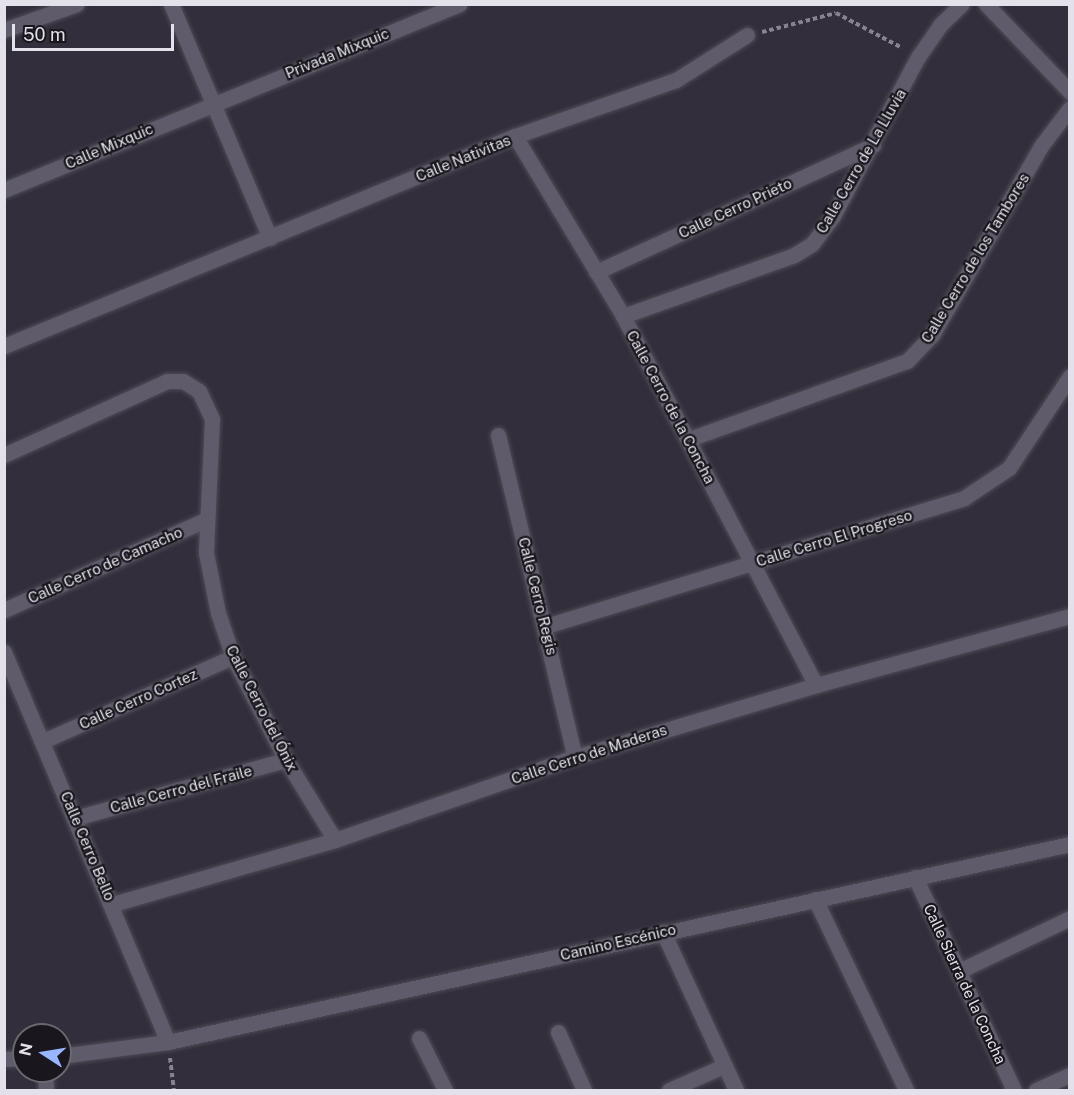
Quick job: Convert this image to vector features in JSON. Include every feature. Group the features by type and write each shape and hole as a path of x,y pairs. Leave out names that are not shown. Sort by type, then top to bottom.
{"street":[{"path":"4,30 50,10 77,4"},
{"path":"171,4 270,238"},
{"name":"Privada Mixquic","path":"214,102 460,4"},
{"name":"Calle Cerro de La Lluvia","path":"622,316 812,244 873,145 918,57 940,25 962,4"},
{"path":"986,4 1070,92"},
{"name":"Calle Nativitas","path":"4,346 515,136 676,80 747,35"},
{"name":"Calle Mixquic","path":"4,190 214,102"},
{"name":"Calle Cerro de los Tambores","path":"689,439 907,361 932,335 1041,147 1070,108"},
{"name":"Calle Cerro de la Concha","path":"515,136 622,316 689,439 816,684"},
{"name":"Calle Cerro Prieto","path":"596,272 873,145"},
{"name":"Calle Cerro El Progreso","path":"546,626 983,488 1009,468 1070,376"},
{"name":"Calle Cerro del Ónix","path":"4,455 167,381 183,381 199,391 212,419 205,520 209,578 233,657 286,760 335,840"},
{"name":"Calle Cerro Regis","path":"498,435 546,626 575,757"},
{"name":"Calle Cerro de Camacho","path":"4,610 205,520"},
{"name":"Calle Cerro de Maderas","path":"113,904 335,840 575,757 816,684 1070,616"},
{"name":"Calle Cerro Bello","path":"4,652 113,904 168,1042"},
{"name":"Calle Cerro Cortez","path":"43,741 233,657"},
{"name":"Calle Cerro del Fraile","path":"75,818 286,760"},
{"name":"Camino Escénico","path":"72,1054 168,1042 1070,844"},
{"name":"Calle Sierra de la Concha","path":"915,877 1014,1090"},
{"path":"815,899 906,1090"},
{"path":"959,971 1070,918"},
{"path":"663,932 736,1090"},
{"path":"558,1032 584,1090"},
{"path":"419,1038 445,1090"},
{"path":"669,1090 724,1066"},
{"path":"1036,1090 1070,1075"}],"path":[{"path":"747,35 837,13 918,57"},
{"path":"168,1042 174,1090"}]}
